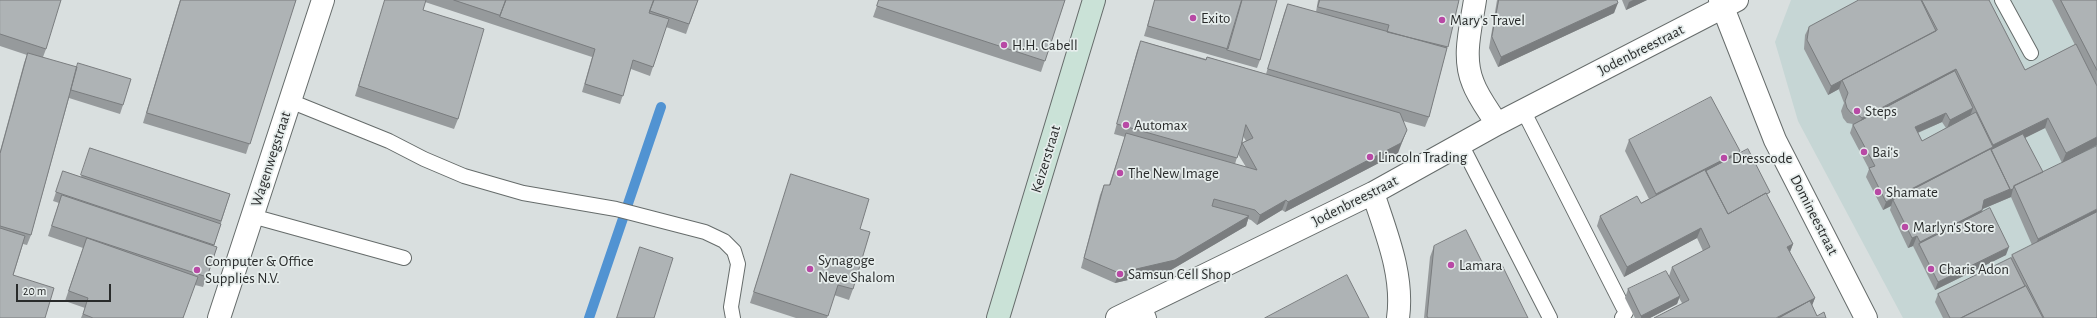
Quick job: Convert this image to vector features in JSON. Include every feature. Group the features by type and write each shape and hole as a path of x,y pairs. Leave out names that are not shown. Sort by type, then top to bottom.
{"main road":[{"name":"Keizerstraat","path":"998,318 1094,0"}],"street":[{"name":"Wagenwegstraat","path":"219,318 323,0"},
{"path":"1475,0 1468,46 1468,66 1473,84 1497,124"},
{"name":"Jodenbreestraat","path":"1117,318 1146,312 1373,193 1497,124 1727,2"},
{"name":"Domineestraat","path":"1727,2 1776,140 1866,318"},
{"path":"1373,193 1394,254 1400,306 1398,318"}],"lane":[{"path":"2002,0 2030,53"},
{"path":"290,101 389,141 424,159 464,176 523,193 616,210 705,232 724,242 734,251 738,264 731,307 733,318"},
{"path":"1523,110 1626,312 1622,318"},
{"path":"1461,144 1550,318"},
{"path":"252,216 404,258"}],"shaded area":[{"path":"1791,0 2097,0 2097,318 1903,318 1798,121 1775,42"}],"building":[{"path":"0,0 61,0 46,49 0,34"},
{"path":"181,0 296,0 250,144 147,113"},
{"path":"385,0 426,0 423,10 484,29 458,119 359,86"},
{"path":"454,0 506,0 500,15"},
{"path":"506,0 654,0 649,13 669,19 653,67 633,60 623,96 585,84 595,49 500,17"},
{"path":"654,0 698,0 689,24 650,11"},
{"name":"H.H. Cabell","path":"879,0 1065,0 1045,61 877,6"},
{"name":"Exito","path":"1155,0 1242,0 1228,49 1148,26"},
{"path":"1242,0 1277,0 1260,60 1227,50"},
{"path":"1320,0 1459,0 1448,47 1387,32 1389,25 1318,7"},
{"path":"1499,0 1617,0 1618,3 1501,57 1492,37"},
{"path":"1859,0 1921,0 1936,31 1831,86 1807,40 1809,27"},
{"path":"1922,0 1989,0 2025,70 2076,44 2097,86 2097,137 2066,153 2048,118 1993,145 1956,69 1862,118 1857,114 1851,113 1847,108 1845,101 1848,93 1842,80 1937,30"},
{"path":"2061,0 2097,0 2097,70"},
{"path":"1288,4 1447,48 1429,117 1268,69"},
{"path":"1141,41 1206,60 1207,57 1400,113 1407,130 1401,143 1288,202 1286,200 1260,215 1255,210 1214,199 1212,206 1249,216 1175,260 1119,273 1084,258 1104,185 1110,185 1126,133 1257,170 1242,143 1237,158 1117,124","holes":["1246,125 1253,138 1242,143"]},
{"path":"28,53 77,67 31,235 0,226 0,154"},
{"path":"78,63 131,79 123,105 71,90"},
{"path":"1955,71 1973,108 1950,120 1946,113 1915,127 1922,141 1976,112 1993,147 1886,202 1869,168 1875,166 1853,125"},
{"path":"1711,97 1740,151 1656,194 1629,140"},
{"path":"2023,134 2043,172 2014,186 2013,189 2010,190 1991,150"},
{"path":"2097,146 2097,209 2038,239 2014,186"},
{"path":"90,148 230,194 221,221 81,175"},
{"path":"1748,149 1770,192 1728,214 1706,171"},
{"path":"1991,149 2010,189 1984,200 1982,210 1920,242 1917,236 1912,238 1893,200"},
{"path":"1705,170 1728,214 1766,193 1793,244 1787,247 1815,298 1776,318 1654,318 1689,300 1672,267 1710,247 1701,228 1627,267 1600,216 1637,196 1641,203"},
{"path":"63,171 221,224 214,245 56,192"},
{"name":"Synagoge Neve Shalom","path":"791,174 869,199 860,229 870,232 853,289 838,285 828,316 754,292"},
{"path":"62,195 217,247 207,277 52,226"},
{"path":"1990,208 2009,247 1938,282 1919,244"},
{"path":"2097,212 2097,318 2044,318 2012,255"},
{"path":"0,228 25,236 13,275 54,288 45,318 0,318"},
{"path":"1466,230 1486,270 1501,263 1528,318 1428,318 1434,246"},
{"path":"87,238 198,277 183,318 93,318 83,314 88,298 69,291"},
{"path":"640,247 673,258 654,318 617,318"},
{"path":"2011,258 2025,286 1961,318 1950,318 1938,294"},
{"path":"1666,271 1680,296 1641,316 1628,289"},
{"path":"1347,275 1369,318 1265,318"},
{"path":"2026,286 2043,318 1961,318"},
{"path":"1810,301 1817,316 1824,312 1826,318 1779,318"}],"waterway":[{"path":"589,318 661,107"}],"place":[{"name":"Exito","path":"1193,18"},
{"name":"Mary's Travel","path":"1442,20"},
{"name":"H.H. Cabell","path":"1004,45"},
{"name":"Steps","path":"1857,111"},
{"name":"Automax","path":"1126,125"},
{"name":"Bai's","path":"1864,152"},
{"name":"Lincoln Trading","path":"1370,157"},
{"name":"Dresscode","path":"1724,158"},
{"name":"The New Image","path":"1120,173"},
{"name":"Shamate","path":"1878,192"},
{"name":"Marlyn's Store","path":"1905,227"},
{"name":"Lamara","path":"1451,265"},
{"name":"Synagoge Neve Shalom","path":"810,269"},
{"name":"Charis Adon","path":"1931,269"},
{"name":"Computer & Office Supplies N.V.","path":"197,270"},
{"name":"Samsun Cell Shop","path":"1120,274"}]}
